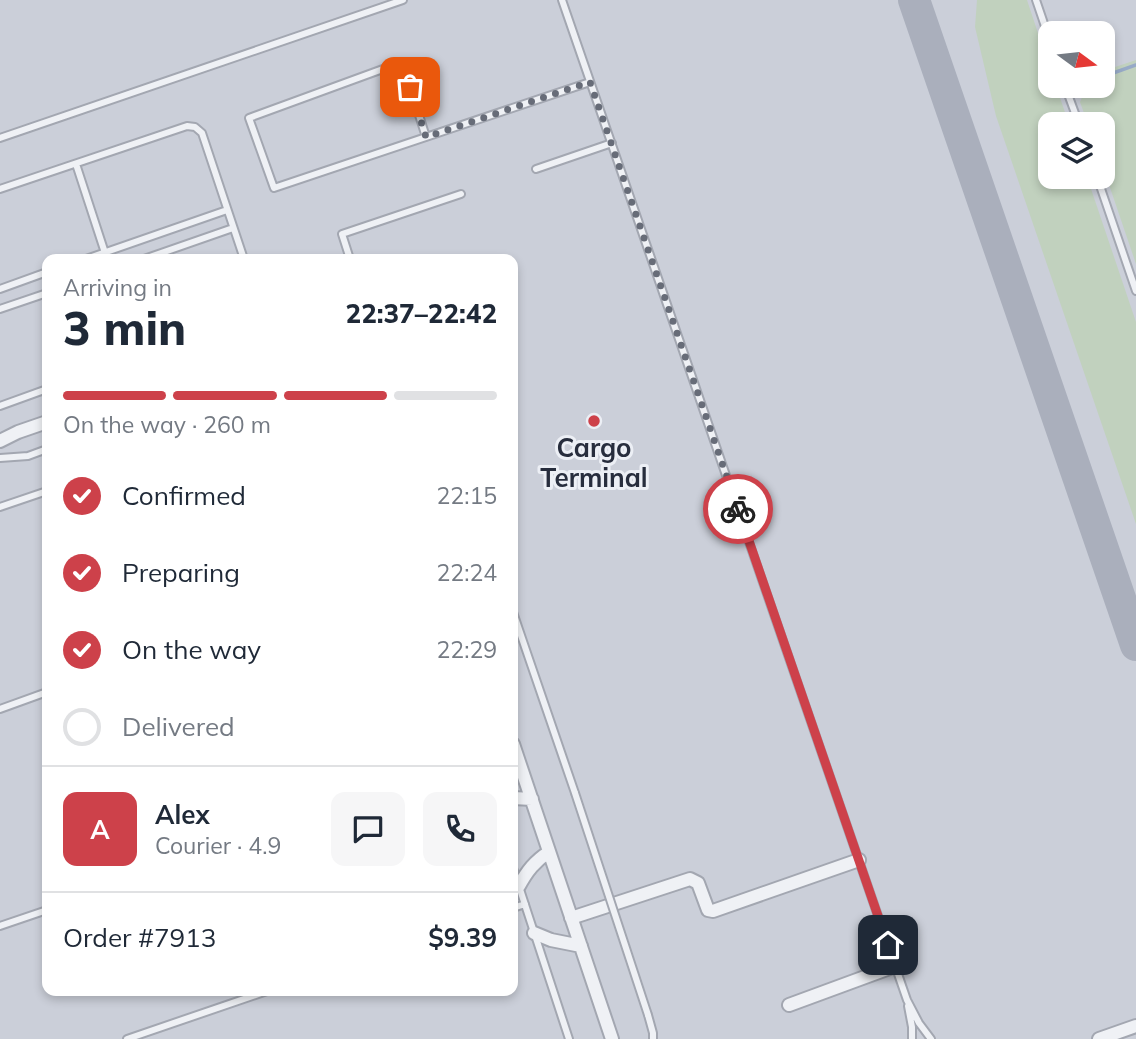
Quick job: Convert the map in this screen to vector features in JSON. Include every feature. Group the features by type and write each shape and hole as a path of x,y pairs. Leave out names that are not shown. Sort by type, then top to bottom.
{"street":[{"path":"0,441 42,424"},
{"path":"518,758 612,1039"},
{"path":"518,798 532,799"},
{"path":"519,886 527,871 549,852"},
{"path":"571,918 690,879 698,883 708,910 713,911 859,860"},
{"path":"534,933 551,940 581,946"},
{"path":"789,1006 895,966"},
{"path":"1099,1039 1136,1026"}],"lane":[{"path":"0,138 403,0"},
{"path":"562,0 907,1000 931,1039"},
{"path":"1036,0 1043,21"},
{"path":"426,137 402,62 249,118 274,188 590,82"},
{"path":"0,189 187,126 195,127 202,133 242,254"},
{"path":"536,169 612,143"},
{"path":"76,163 105,254"},
{"path":"1101,189 1136,291"},
{"path":"348,254 342,234 461,194"},
{"path":"111,254 227,210"},
{"path":"158,254 233,228"},
{"path":"0,289 42,274"},
{"path":"0,309 42,295"},
{"path":"0,406 42,391"},
{"path":"0,458 27,456 42,451"},
{"path":"0,507 42,493"},
{"path":"518,627 648,1015 653,1039"},
{"path":"0,709 42,694"},
{"path":"518,883 569,1039"},
{"path":"518,906 525,904"},
{"path":"0,926 42,912"},
{"path":"127,1039 252,996"},
{"path":"907,1000 912,1039"}],"shaded area":[{"path":"0,0 1136,0 1136,1039 0,1039"}],"green space":[{"path":"977,0 1027,0 1038,33 1038,98 1060,98 1065,112 1038,112 1038,189 1091,189 1136,322 1136,524 996,116 975,27"},
{"path":"1136,60 1136,264 1110,189 1115,189 1115,112 1084,112 1080,102 1082,98 1115,98 1115,67"}],"waterway":[{"path":"1115,72 1136,65"}],"taxiway":[{"path":"914,0 1136,645"}],"way so far":[{"path":"410,87 426,137 590,82 738,509"}],"place":[{"name":"Cargo Terminal","path":"594,421"}],"route":[{"path":"738,509 888,945"}]}
